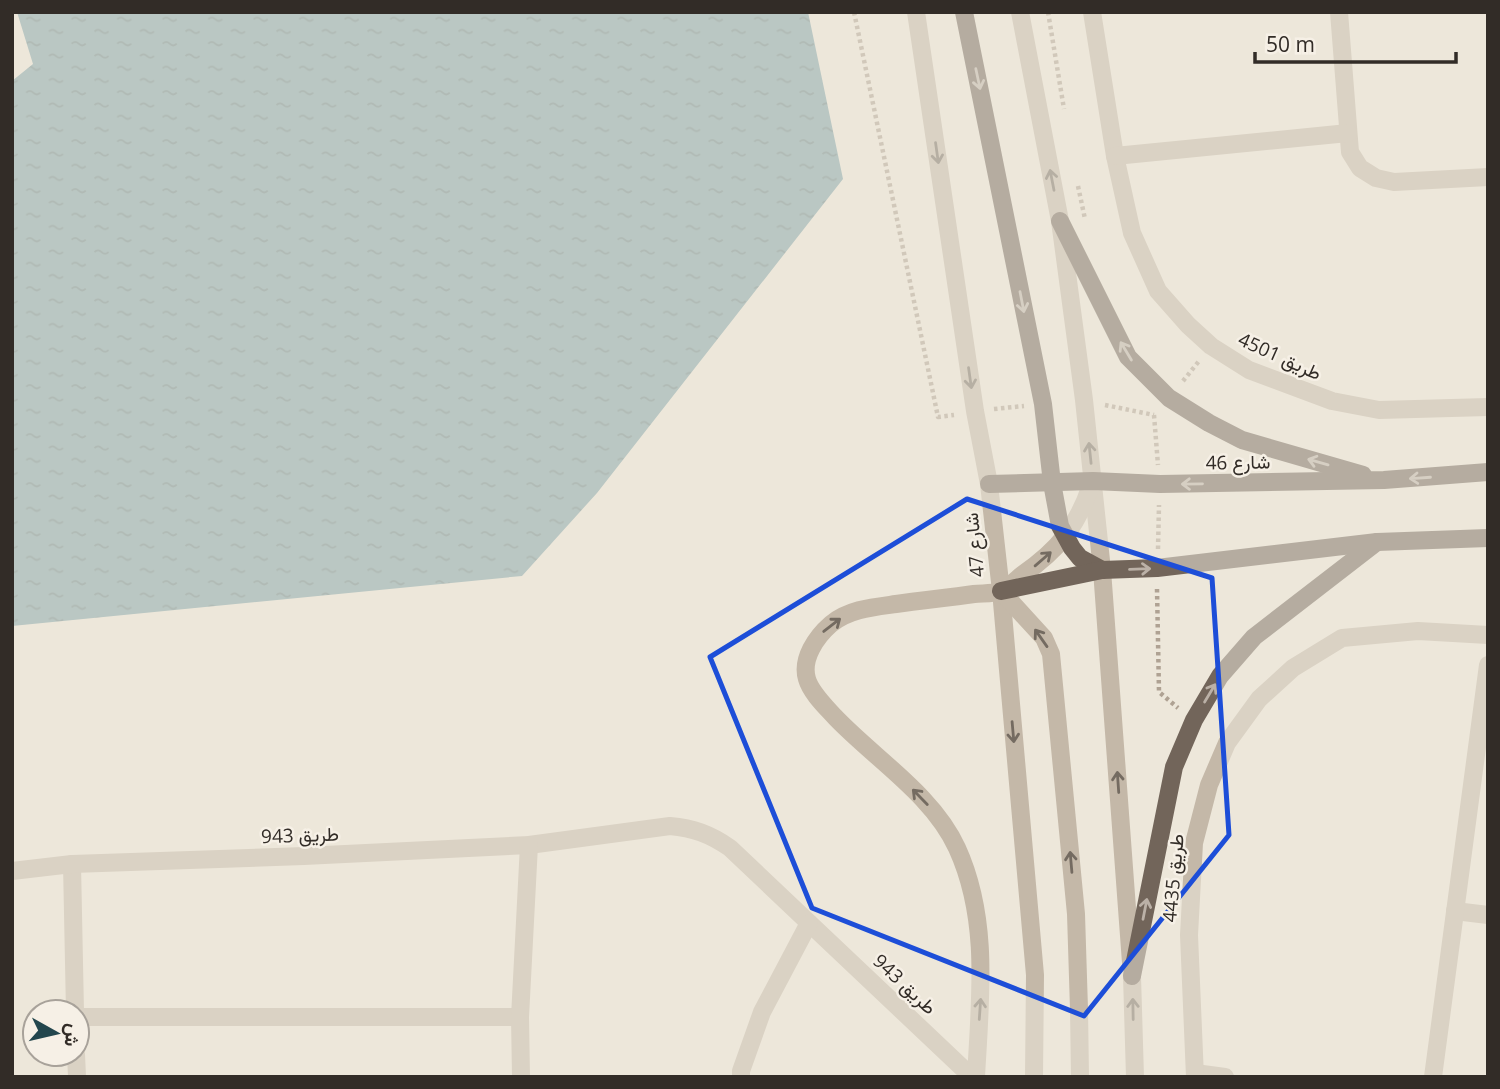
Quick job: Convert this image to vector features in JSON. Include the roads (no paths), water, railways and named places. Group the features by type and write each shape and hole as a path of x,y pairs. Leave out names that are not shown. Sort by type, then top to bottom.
{"main road":[{"path":"964,12 1043,404 1060,526 1065,538 1080,558 1102,570"},
{"path":"1060,221 1128,358 1169,398 1242,440 1384,481"},
{"name":"شارع 46","path":"989,484 1093,481 1160,484 1384,481 1488,472"},
{"path":"1000,591 1102,570 1157,568 1377,542 1488,538"},
{"path":"1132,976 1174,767 1194,720 1220,676 1254,637 1377,542"}],"street":[{"name":"شارع 47","path":"916,12 975,411 989,484 1035,975 1034,1077"},
{"path":"1020,12 1060,221 1093,481 1132,976 1135,1077"},
{"name":"طريق 4501","path":"1092,12 1115,156 1132,233 1157,291 1188,325 1211,346 1249,370 1332,401 1379,410 1488,407"},
{"path":"1339,12 1350,152 1360,168 1376,178 1394,182 1488,177"},
{"path":"1115,156 1348,133"},
{"path":"974,1077 982,981 980,939 975,905 956,846 939,817 829,711 807,682 805,663 813,646 833,622 852,612 872,607 1000,591 1044,560 1065,538 1084,508 1093,481"},
{"path":"1000,591 1044,638 1051,654 1076,915 1080,1077"},
{"name":"طريق 4435","path":"1225,1077 1195,1075 1189,935 1194,843 1209,785 1227,743 1259,699 1293,668 1342,638 1418,631 1488,635"},
{"path":"1433,1077 1488,664"},
{"name":"طريق 943","path":"12,871 72,864 317,856 529,845 670,826 701,831 730,848 974,1077"},
{"path":"521,1077 520,1017 529,845"},
{"path":"72,864 75,998"},
{"path":"1455,911 1488,915"},
{"path":"741,1077 762,1012 809,923"},
{"path":"91,1017 520,1017"}],"water":[{"path":"17,12 808,12 843,179 597,493 522,576 12,626 12,81 33,64"}]}
